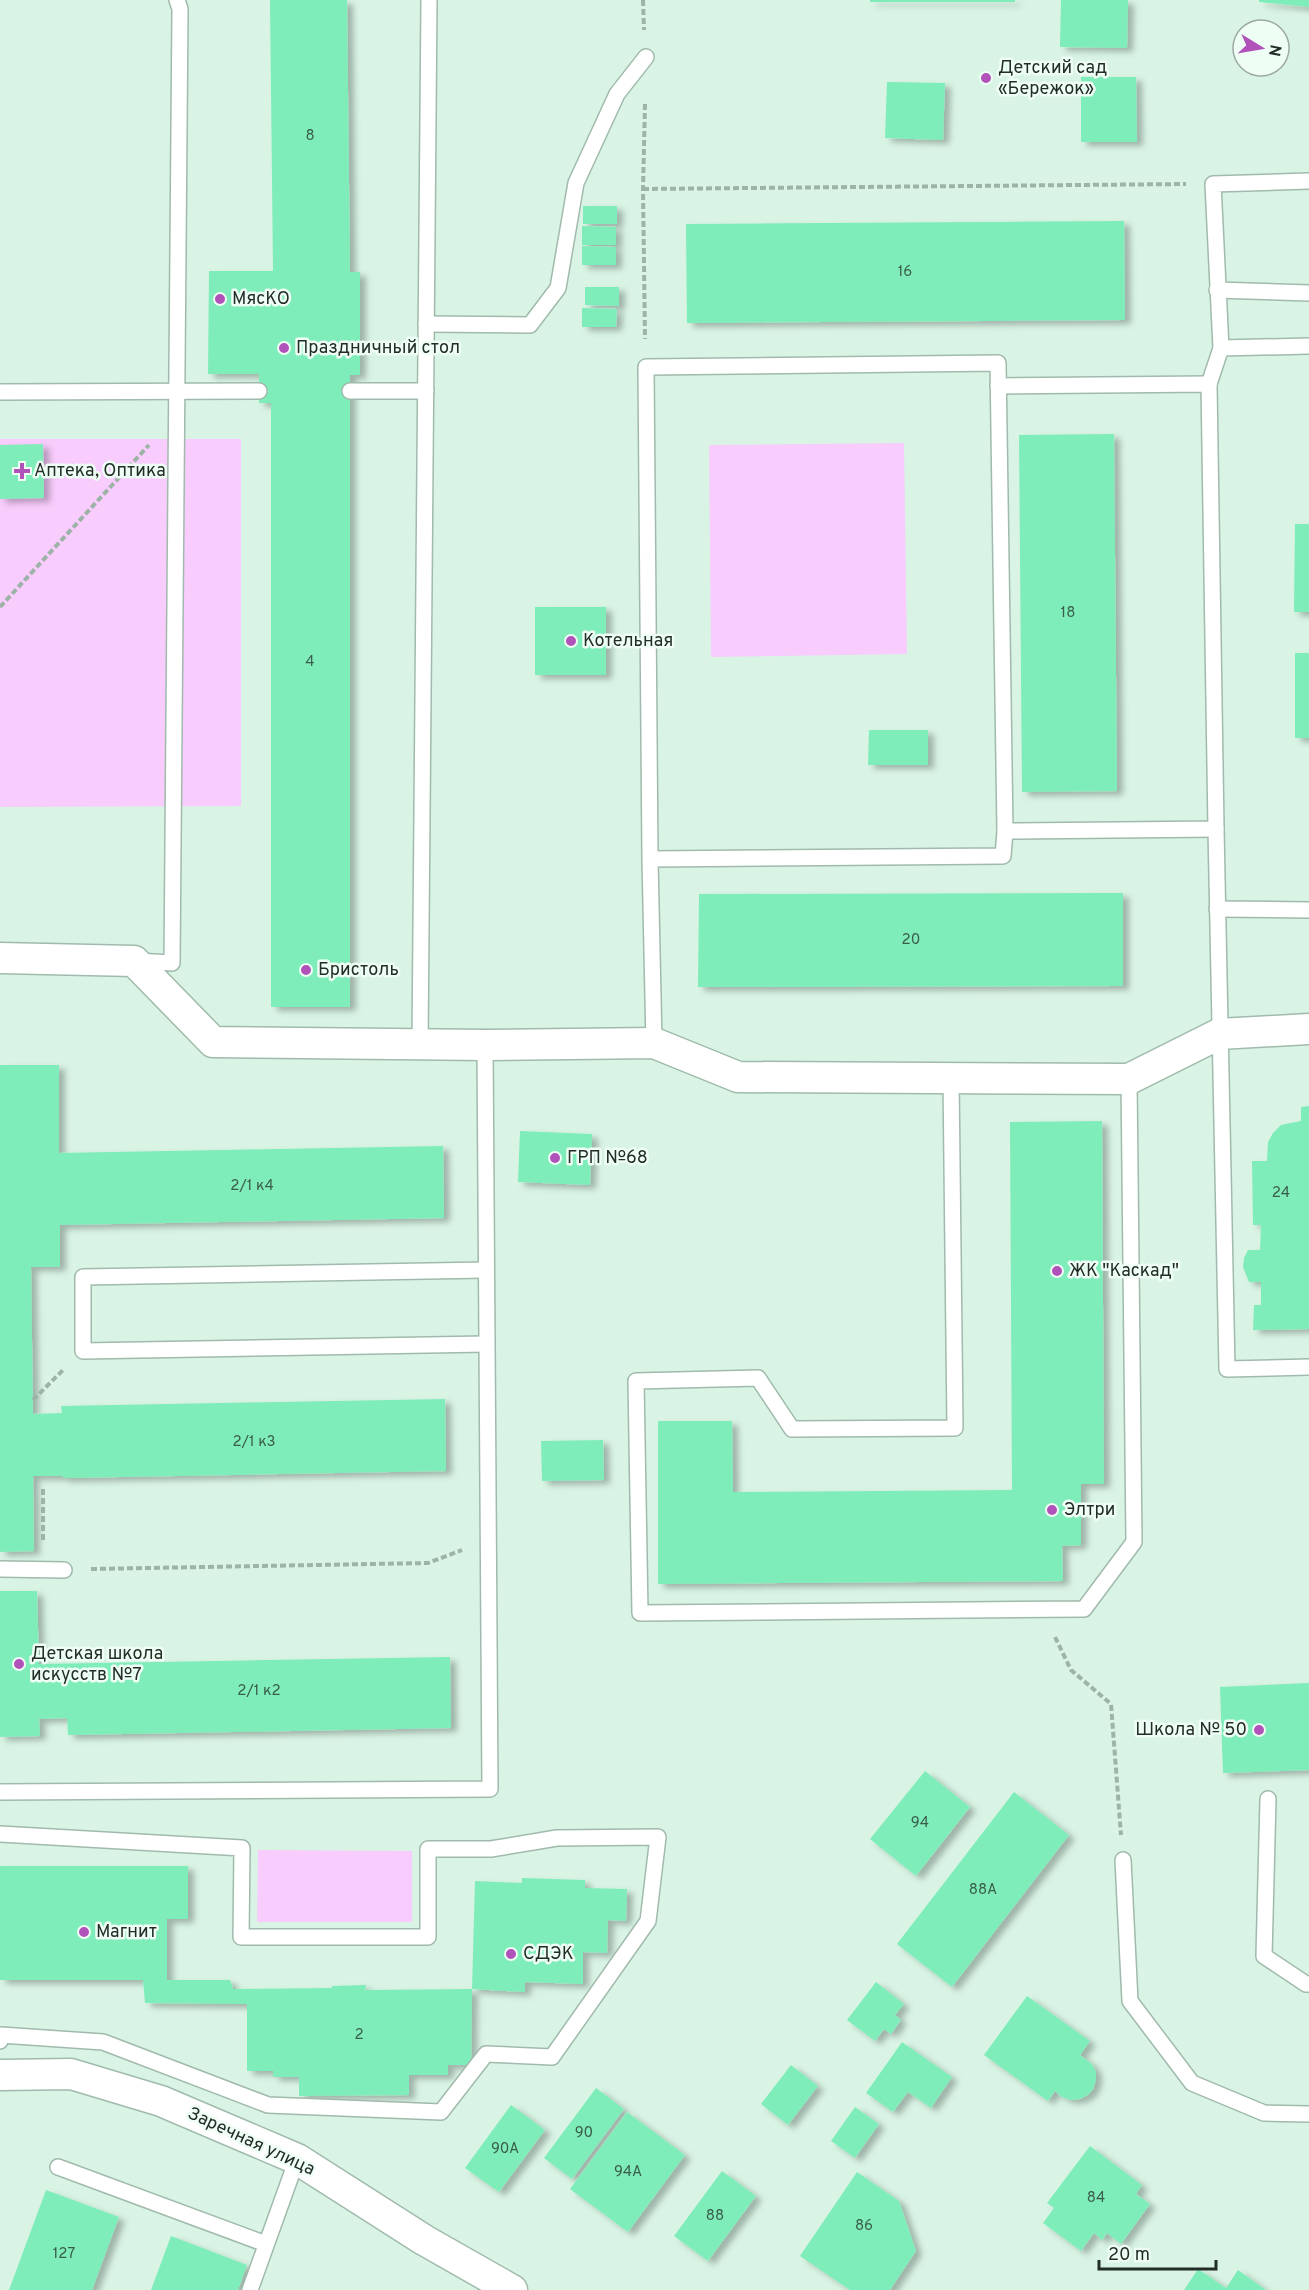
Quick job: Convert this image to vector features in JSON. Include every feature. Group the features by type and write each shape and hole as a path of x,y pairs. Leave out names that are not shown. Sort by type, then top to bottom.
{"street":[{"path":"0,957 134,961 213,1042 485,1045 654,1043 738,1077 1129,1079 1219,1034 1309,1029"},
{"name":"Заречная улица","path":"0,2075 71,2074 161,2102 297,2159 424,2240 512,2290"}],"lane":[{"path":"134,961 172,963 180,20 177,0"},
{"path":"420,1044 429,0"},
{"path":"426,324 531,325 558,288 576,183 617,94 646,57"},
{"path":"1309,181 1213,184 1221,348 1209,384 1219,1034 1227,1369 1309,1367"},
{"path":"1217,290 1309,293"},
{"path":"1221,348 1309,346"},
{"path":"650,859 1003,856 1005,831 998,363 646,367 650,859 654,1043"},
{"path":"998,386 1209,384"},
{"path":"0,392 259,391"},
{"path":"350,391 426,391"},
{"path":"1005,831 1216,829"},
{"path":"1217,909 1309,910"},
{"path":"0,1792 490,1789 485,1045"},
{"path":"951,1077 955,1428 792,1429 758,1378 636,1381 640,1613 1084,1609 1134,1542 1129,1079"},
{"path":"486,1270 83,1277 83,1351 486,1344"},
{"path":"0,1569 64,1570"},
{"path":"1268,1799 1264,1956 1309,1984"},
{"path":"0,1834 242,1848 241,1937 429,1937 428,1849 490,1849 557,1838 658,1837 648,1921 552,2057 486,2054 441,2112 268,2105 104,2042 1,2036 0,2041"},
{"path":"1123,1860 1130,2001 1192,2083 1264,2113 1309,2114"},
{"path":"250,2290 297,2159"},
{"path":"58,2167 266,2244"}],"path":[{"path":"643,0 646,57 643,189 646,367"},
{"path":"643,189 1213,184"},
{"path":"0,607 176,416"},
{"path":"33,1400 83,1351"},
{"path":"43,1489 43,1569"},
{"path":"64,1570 428,1563 468,1548"},
{"path":"1041,1609 1071,1670 1111,1704 1123,1860"}],"shaded area":[{"path":"0,439 241,439 241,806 0,807"},
{"path":"904,443 907,654 711,657 709,445"},
{"path":"258,1850 412,1851 412,1922 257,1922"}],"building":[{"path":"270,0 347,0 350,272 360,272 360,375 350,375 350,1007 271,1007 271,403 259,403 259,374 208,374 209,271 273,271"},
{"path":"870,0 1015,0 1015,2 870,2"},
{"path":"1061,0 1128,0 1127,48 1060,47"},
{"path":"1259,0 1309,0 1309,7 1259,2"},
{"path":"1081,77 1136,77 1137,142 1081,142"},
{"path":"887,82 945,83 943,140 885,138"},
{"path":"583,206 617,206 617,224 583,224"},
{"path":"1124,221 1125,320 687,323 686,224"},
{"path":"582,226 616,227 616,245 582,245"},
{"path":"582,246 616,247 616,265 582,265"},
{"path":"585,287 619,287 619,306 585,305"},
{"path":"582,308 617,309 616,327 582,327"},
{"path":"1114,434 1117,791 1022,792 1019,435"},
{"name":"Аптека, Оптика","path":"43,444 44,498 0,499 0,445"},
{"path":"1295,524 1309,524 1309,612 1294,612"},
{"name":"Котельная","path":"535,607 606,607 606,675 535,675"},
{"path":"1295,653 1309,653 1309,738 1295,738"},
{"path":"869,730 928,730 928,765 868,765"},
{"path":"1123,893 1123,986 698,987 699,894"},
{"path":"0,1065 59,1065 59,1153 443,1146 444,1218 60,1225 60,1267 31,1267 33,1414 62,1413 61,1406 445,1399 446,1471 63,1478 63,1476 33,1476 34,1551 0,1552"},
{"path":"1309,1106 1309,1329 1253,1330 1254,1305 1261,1305 1261,1282 1249,1282 1243,1267 1248,1250 1260,1250 1261,1225 1253,1225 1252,1161 1267,1161 1268,1142 1273,1133 1281,1125 1301,1121 1301,1107"},
{"name":"ЖК \"Каскад\"","path":"1102,1121 1104,1484 1081,1484 1081,1545 1062,1546 1063,1581 658,1584 658,1421 732,1421 733,1492 1012,1490 1010,1122"},
{"name":"ГРП №68","path":"520,1131 592,1134 590,1185 518,1182"},
{"path":"603,1440 604,1480 542,1481 541,1441"},
{"path":"0,1591 37,1591 39,1664 450,1657 451,1728 68,1735 67,1718 39,1719 40,1736 0,1737"},
{"path":"1309,1683 1309,1770 1223,1773 1220,1687"},
{"path":"925,1771 970,1807 916,1876 870,1839"},
{"path":"1014,1792 1069,1835 952,1987 897,1944"},
{"path":"0,1866 188,1866 188,1919 167,1919 167,1980 230,1980 233,1989 332,1988 332,1986 366,1985 365,1990 472,1989 471,2065 448,2065 448,2075 409,2075 409,2095 299,2096 299,2077 273,2077 273,2071 247,2071 247,2004 145,2003 143,1980 0,1980"},
{"path":"522,1878 585,1880 585,1888 627,1889 626,1921 608,1920 607,1953 583,1952 583,1984 525,1982 525,1992 472,1989 475,1881 522,1883"},
{"path":"876,1982 904,2004 895,2015 901,2020 891,2034 884,2029 875,2041 847,2020"},
{"path":"1027,1996 1090,2041 1080,2055 1092,2064 1096,2072 1093,2089 1088,2095 1071,2100 1055,2091 1048,2101 984,2055"},
{"path":"902,2042 952,2077 931,2108 908,2092 893,2112 866,2093"},
{"path":"791,2065 818,2086 788,2125 761,2104"},
{"path":"596,2088 624,2109 572,2179 544,2158"},
{"path":"511,2105 545,2130 499,2192 465,2168"},
{"path":"855,2107 879,2124 855,2158 831,2141"},
{"path":"627,2112 685,2155 628,2232 570,2189"},
{"path":"1090,2146 1142,2185 1136,2194 1150,2204 1121,2244 1107,2233 1102,2240 1094,2233 1081,2251 1043,2223 1054,2208 1047,2203"},
{"path":"722,2171 756,2196 708,2261 674,2236"},
{"path":"857,2172 899,2201 916,2251 890,2290 850,2290 800,2256"},
{"path":"46,2190 119,2217 92,2290 9,2290"},
{"path":"171,2236 247,2265 238,2290 151,2290"},
{"path":"1198,2269 1226,2288 1238,2270 1266,2290 1184,2290"}],"place":[{"name":"Детский сад «Бережок»","path":"986,78"},
{"name":"МясКО","path":"220,299"},
{"name":"Праздничный стол","path":"284,348"},
{"name":"Аптека, Оптика","path":"22,471"},
{"name":"Котельная","path":"571,641"},
{"name":"Бристоль","path":"306,970"},
{"name":"ГРП №68","path":"555,1158"},
{"name":"ЖК \"Каскад\"","path":"1057,1271"},
{"name":"Элтри","path":"1052,1510"},
{"name":"Детская школа искусств №7","path":"19,1664"},
{"name":"Школа № 50","path":"1259,1730"},
{"name":"Магнит","path":"84,1932"},
{"name":"СДЭК","path":"511,1954"}]}
